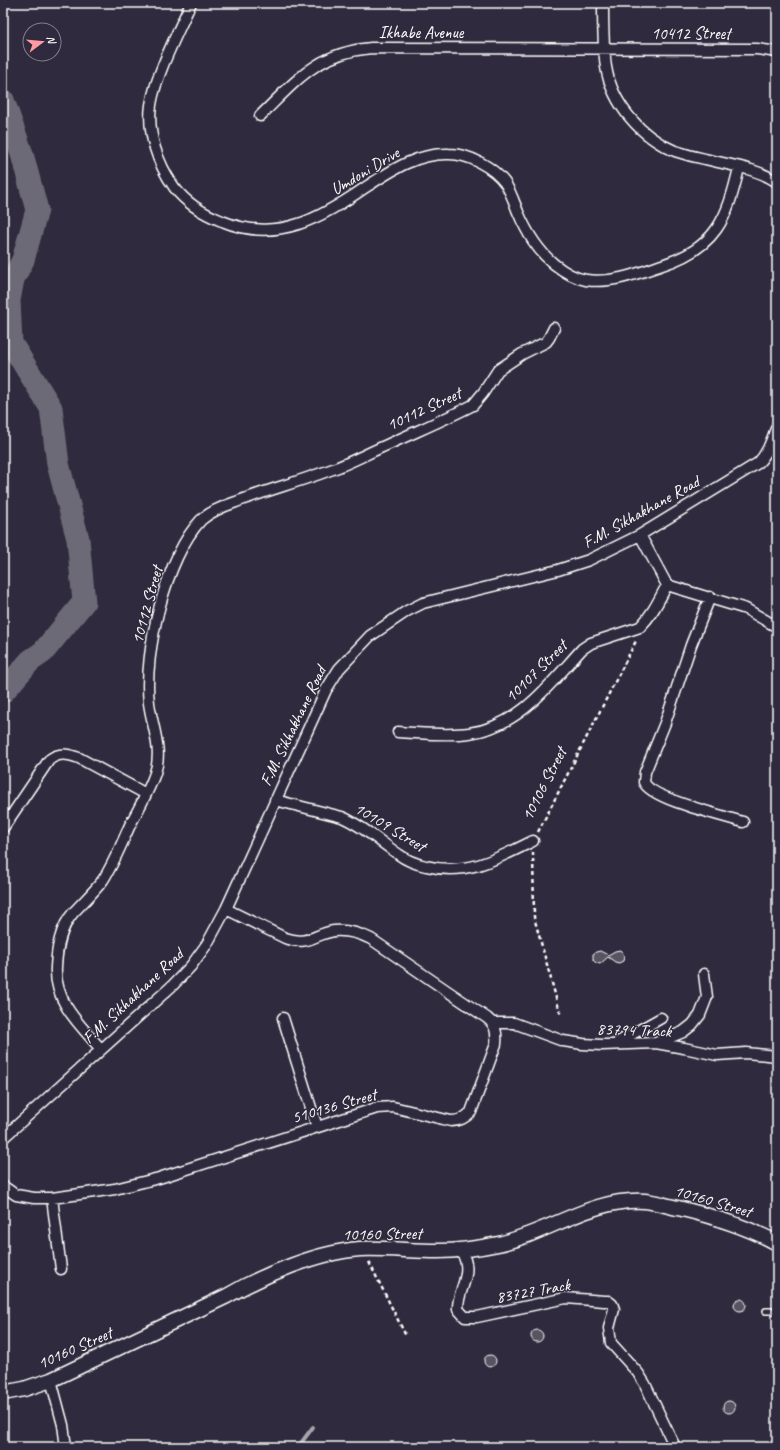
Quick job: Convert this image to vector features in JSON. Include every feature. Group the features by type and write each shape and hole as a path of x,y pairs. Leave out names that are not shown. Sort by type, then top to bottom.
{"street":[{"name":"Umdoni Drive","path":"191,3 155,88 151,103 151,129 154,146 160,163 179,194 192,205 210,216 230,225 246,229 262,230 289,228 327,212 388,172 406,163 422,157 451,154 464,156 495,172 512,196 528,234 537,248 561,271 587,280 603,281 640,273 676,261 689,255 700,247 713,234 722,221 733,192 739,168"},
{"path":"603,3 606,68 616,97 630,118 645,133 675,151 759,173 777,182"},
{"name":"Ikhabe Avenue","path":"260,116 309,69 330,57 357,49 604,49"},
{"name":"10412 Street","path":"604,49 757,49 777,52"},
{"name":"10112 Street","path":"101,1049 68,1011 58,991 56,969 58,943 72,915 108,871 155,773 158,752 149,703 148,687 151,644 167,581 186,542 196,526 203,518 223,507 354,461 473,405 498,370 522,354 546,342 554,328"},
{"name":"F.M. Sikhakhane Road","path":"3,1138 173,985 191,966 207,944 226,909 326,690 339,669 376,632 397,617 423,604 481,588 558,570 603,554 640,535 758,463 768,448 777,426"},
{"path":"640,535 667,585 710,597 746,610 777,627"},
{"path":"646,621 667,585"},
{"path":"710,597 691,645 665,723 645,772 644,782 648,789 669,800 743,822"},
{"name":"10107 Street","path":"398,732 455,734 469,733 495,727 508,721 529,706 582,649 591,643 640,626 646,621"},
{"path":"3,828 49,760 55,755 68,754 79,758 146,794"},
{"name":"10109 Street","path":"275,800 350,820 361,826 399,855 419,865 434,868 459,869 482,865 533,841"},
{"path":"226,909 292,940 307,940 333,932 342,931 360,934 384,947 493,1023"},
{"path":"656,1043 683,1032 692,1025 700,1015 707,997 704,974"},
{"path":"284,1018 317,1127"},
{"path":"614,1044 661,1018"},
{"name":"83794 Track","path":"493,1023 514,1023 563,1041 592,1045 656,1043 710,1054 724,1055 746,1053 777,1056"},
{"name":"510136 Street","path":"3,1186 16,1194 25,1197 52,1198 115,1189 159,1178 377,1108 387,1107 403,1109 451,1121 459,1121 471,1112 496,1044 497,1036 493,1023"},
{"path":"52,1198 61,1269"},
{"name":"10160 Street","path":"3,1394 51,1380 227,1296 249,1283 311,1259 350,1250 380,1249 440,1251 513,1241 601,1207 631,1201 645,1201 692,1211 742,1226 777,1243"},
{"name":"83727 Track","path":"460,1249 465,1259 467,1270 458,1299 458,1310 465,1317 477,1318 566,1298 608,1301 612,1304 614,1309 609,1328 611,1343 638,1373 645,1384 675,1447"},
{"path":"51,1380 63,1425 66,1447"}],"lane":[{"path":"766,1311 777,1311"}],"path":[{"name":"10106 Street","path":"561,1016 534,917 533,841 646,621"},
{"path":"350,1250 366,1258 372,1266 376,1278 384,1290 406,1336"}],"building":[{"path":"620,950 624,957 623,961 619,963 608,957 600,964 593,960 593,954 596,952 600,951 608,955"},
{"path":"738,1299 742,1299 746,1305 742,1311 738,1311 734,1307 734,1303"},
{"path":"535,1330 539,1330 543,1336 539,1342 535,1342 531,1338 531,1334"},
{"path":"488,1355 492,1355 496,1361 492,1367 488,1367 484,1363 484,1359"},
{"path":"727,1401 731,1401 735,1407 731,1413 727,1413 723,1409 723,1405"}],"waterway":[{"path":"3,100 22,154 37,210 23,260 13,279 9,300 11,343 51,408 58,464 78,539 84,602 43,652 30,661 3,692"},
{"path":"298,1447 313,1427"}]}
